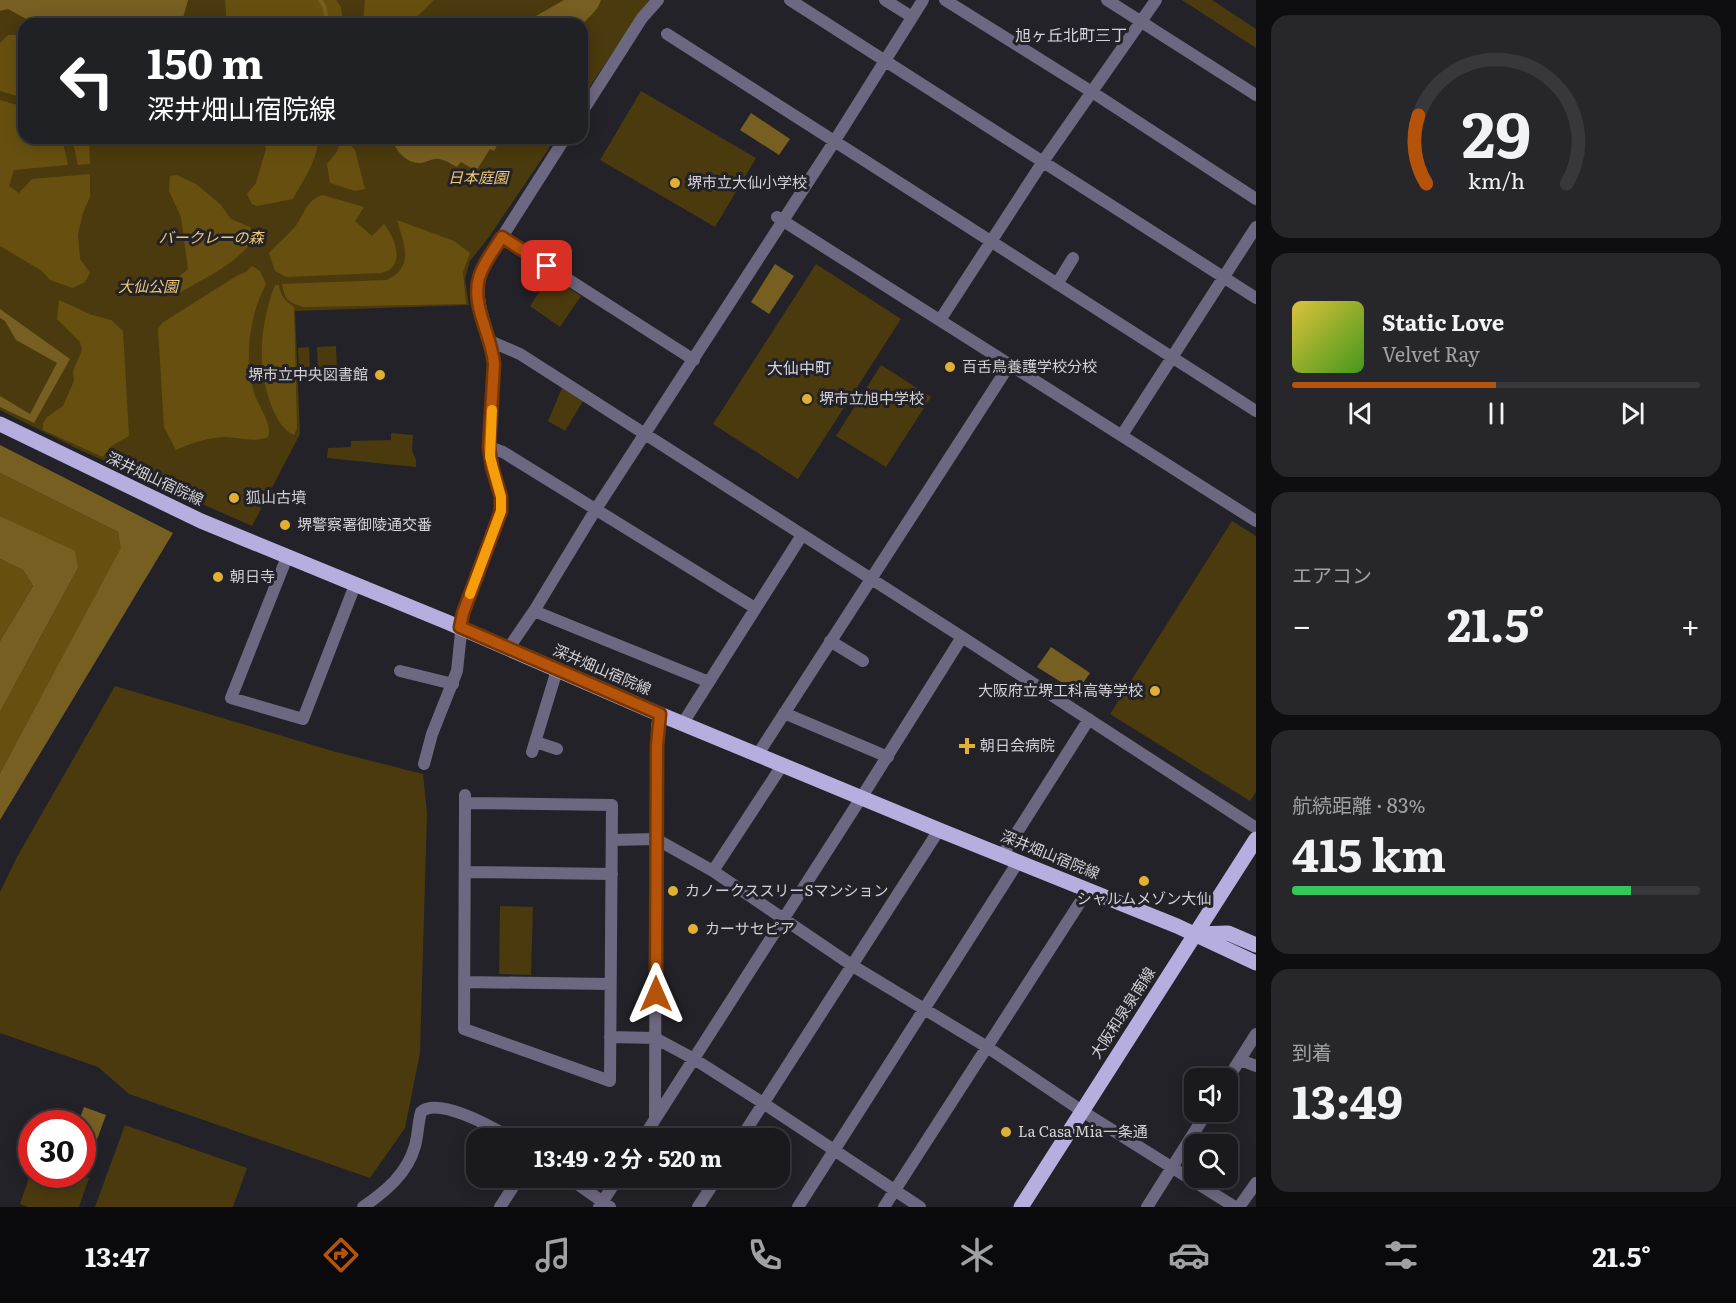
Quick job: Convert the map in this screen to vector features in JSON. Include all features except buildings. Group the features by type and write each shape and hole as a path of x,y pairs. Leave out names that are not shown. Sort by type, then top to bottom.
{"main road":[{"name":"深井畑山宿院線","path":"0,424 201,521 460,627 660,714 939,830 1196,934 1256,963"},
{"name":"大阪和泉泉南線","path":"1021,1207 1256,839"},
{"name":"深井畑山宿院線","path":"1196,934 1228,933 1256,945"}],"street":[{"path":"588,103 642,18 658,0"},
{"path":"790,0 1256,298"},
{"path":"885,0 912,17"},
{"path":"508,649 694,360 779,218 834,142 922,0"},
{"path":"945,0 1256,199"},
{"path":"1107,0 1256,95"},
{"path":"940,320 990,240 1156,0"},
{"path":"667,34 1256,411"},
{"path":"424,764 432,734 453,684 458,665 463,613 501,511 501,497 489,447 494,364 490,341 479,307 478,280 483,267 561,144"},
{"path":"779,218 1256,521"},
{"path":"1122,435 1256,227"},
{"path":"502,237 694,360"},
{"path":"1057,284 1073,258"},
{"path":"490,341 520,354 1256,828"},
{"path":"758,754 1010,364"},
{"path":"489,447 503,452 755,608"},
{"path":"683,723 802,535"},
{"path":"287,557 231,698 303,719 355,585"},
{"path":"534,611 709,682"},
{"path":"649,1128 888,757 962,637"},
{"path":"830,641 863,662"},
{"path":"400,670 453,684"},
{"path":"557,670 534,747 557,749"},
{"path":"784,713 888,757"},
{"path":"655,1119 657,725 660,714"},
{"path":"1002,856 1089,719"},
{"path":"713,871 783,764"},
{"path":"465,799 612,805 612,840 610,1081 464,1029 465,799"},
{"path":"747,1128 939,830"},
{"path":"612,840 656,839 713,871 853,966 987,1047 1082,1112 1235,1207"},
{"path":"798,1207 1018,862"},
{"path":"465,872 612,874"},
{"path":"884,1207 1088,890"},
{"path":"464,982 610,984"},
{"path":"1235,1068 1256,1034"},
{"path":"610,1037 655,1038 694,1059 920,1207"},
{"path":"1240,1060 1256,1066"},
{"path":"363,1207 388,1189 408,1164 415,1147 422,1112 425,1109 439,1107 485,1122 495,1128"},
{"path":"1147,1207 1201,1122"},
{"path":"1239,1207 1256,1183"},
{"path":"500,1207 512,1188"},
{"path":"582,1188 604,1205 613,1188"},
{"path":"698,1207 710,1188"},
{"path":"382,1207 388,1189"}],"green space":[{"name":"大仙公園","path":"0,0 651,0 588,89 588,18 18,18 18,144 552,144 470,261 465,279 469,305 295,311 300,434 252,526 80,450 0,410"},
{"path":"225,0 336,0 341,7 342,18 226,18"},
{"path":"365,0 434,0 415,18 364,18"},
{"path":"1182,0 1212,0 1256,29 1256,48"},
{"path":"8,35 18,37 18,96 0,91 0,43"},
{"path":"641,91 756,158 715,227 600,160"},
{"path":"0,100 18,105 18,144 63,144 68,165 14,170 9,186 19,193 32,179 90,174 90,197 78,234 80,259 90,273 85,282 73,288 50,280 42,271 0,246"},
{"path":"73,144 89,144 90,164 78,165"},
{"path":"264,144 317,144 313,161 293,199 257,206 252,204 247,194 256,183 266,149"},
{"path":"340,144 350,144 355,150 365,189 355,191 330,183 327,164"},
{"name":"バークレーの森","path":"177,175 196,184 221,205 231,219 250,227 255,237 248,247 229,263 174,296 168,294 166,288 188,269 181,217 169,191 170,176"},
{"path":"322,195 364,207 355,221 372,236 384,224 395,244 396,252 394,265 389,270 381,273 286,277 275,271 269,253 294,228 310,203"},
{"path":"397,220 454,241 470,253 463,272 466,304 303,307 286,297 282,284 387,280 396,274 401,268 405,254"},
{"path":"816,264 901,319 798,479 713,424"},
{"path":"252,266 260,271 266,284 252,323 249,366 254,393 267,421 268,437 252,440 218,438 199,441 176,450 164,427 158,329 162,323 246,272"},
{"path":"550,276 581,296 560,327 530,306"},
{"path":"275,285 279,285 284,298 294,307 297,428 294,435 283,427 276,415 264,377 263,331"},
{"path":"59,300 92,315 111,320 123,331 129,436 110,447 103,457 43,430 43,423 47,417 63,406 74,381 73,371 82,350 80,342 57,319"},
{"path":"336,346 337,369 318,369 317,347"},
{"path":"309,347 310,369 299,370 298,348"},
{"path":"881,365 931,397 886,467 836,436"},
{"path":"562,388 583,401 565,431 548,421"},
{"path":"391,433 413,435 412,450 416,467 327,458 328,448 351,447 351,441 391,440"},
{"path":"0,473 118,532 122,548 0,773 0,712 78,568 30,531 0,516"},
{"path":"1232,521 1256,536 1256,792 1250,801 1110,714"},
{"path":"0,559 23,570 33,586 0,641"},
{"path":"115,686 336,752 423,774 427,813 420,1053 405,1128 370,1178 129,1094 98,1067 0,1033 0,892 17,857"},
{"path":"500,906 533,907 531,975 499,974"},
{"path":"125,1125 247,1168 233,1207 95,1207"},
{"path":"26,1188 86,1188 79,1207 28,1207 20,1204"}],"shaded area":[{"path":"0,0 188,0 183,18 24,18 8,9 0,11"},
{"path":"564,0 601,0 588,19 532,18"},
{"path":"751,113 790,139 779,155 740,130"},
{"path":"394,144 498,144 494,151 490,149 476,171 461,162 457,167 439,159 420,163 410,161 398,151"},
{"path":"775,264 794,276 769,314 751,302"},
{"path":"0,309 70,359 34,423 0,407 0,396 30,414 57,363 16,340 5,321 0,318"},
{"path":"0,445 173,533 0,820 0,773 121,548 118,532 0,473"},
{"path":"0,516 75,551 78,568 0,712 0,641 33,586 23,570 0,559"},
{"path":"1051,647 1090,673 1077,692 1037,667"},
{"path":"96,1111 106,1115 96,1142"}],"waterway":[{"path":"320,0 327,18"}],"slow traffic":[{"path":"470,594 501,511 501,497 489,447 492,410"}],"place":[{"name":"堺市立大仙小学校","path":"675,183"},
{"name":"百舌鳥養護学校分校","path":"950,367"},
{"name":"堺市立中央図書館","path":"380,375"},
{"name":"堺市立旭中学校","path":"807,399"},
{"name":"狐山古墳","path":"234,498"},
{"name":"堺警察署御陵通交番","path":"285,525"},
{"name":"朝日寺","path":"218,577"},
{"name":"大阪府立堺工科高等学校","path":"1155,691"},
{"name":"朝日会病院","path":"967,746"},
{"name":"シャルムメゾン大仙","path":"1144,881"},
{"name":"カノークススリーSマンション","path":"673,891"},
{"name":"カーサセピア","path":"693,929"},
{"name":"La Casa Mia一条通","path":"1006,1132"}],"district":[{"name":"旭ヶ丘北町三丁","path":"1071,35"},
{"name":"大仙中町","path":"799,368"}],"route":[{"path":"547,266 502,237 483,267 478,280 479,307 493,352 493,406 489,447 501,497 501,511 463,613 460,627 660,714 657,725 656,994"}],"park label":[{"name":"日本庭園","path":"478,178"}]}
